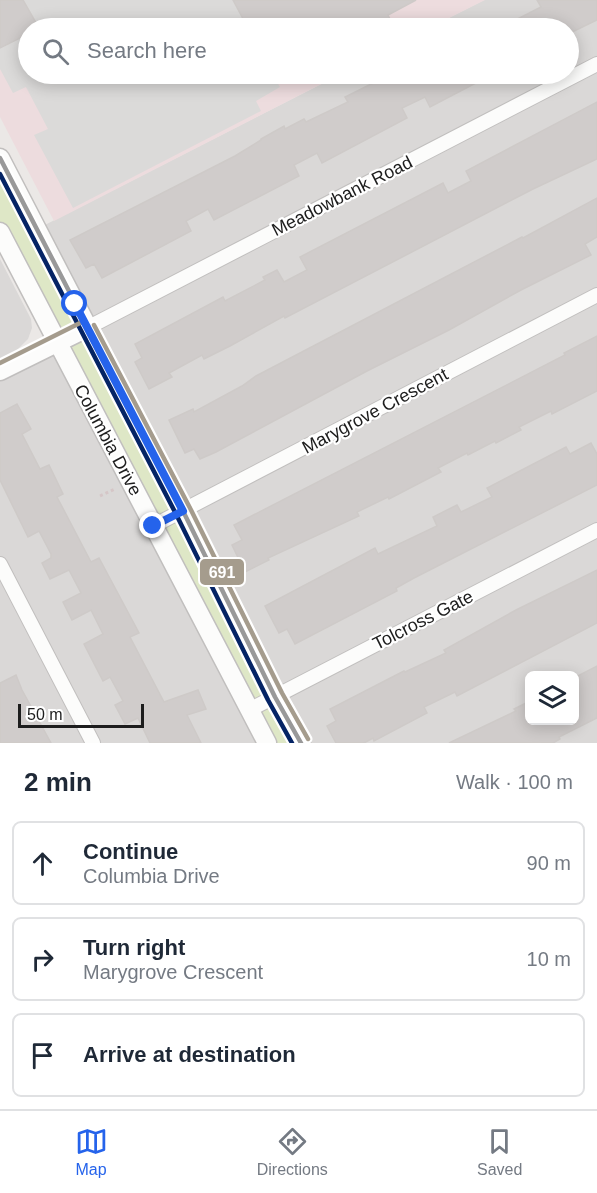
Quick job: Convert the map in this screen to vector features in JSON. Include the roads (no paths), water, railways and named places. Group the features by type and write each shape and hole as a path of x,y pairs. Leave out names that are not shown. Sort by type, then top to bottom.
{"street":[{"name":"Meadowbank Road","path":"579,73 597,64"},
{"name":"Meadowbank Road","path":"87,328 558,84"},
{"name":"Columbia Drive","path":"0,158 183,511 275,697 301,743"},
{"name":"Columbia Drive","path":"0,232 267,743"},
{"name":"Marygrove Crescent","path":"153,526 597,295"},
{"path":"0,371 87,328"},
{"name":"Tolcross Gate","path":"249,710 597,530"},
{"path":"0,564 93,743"}]}
